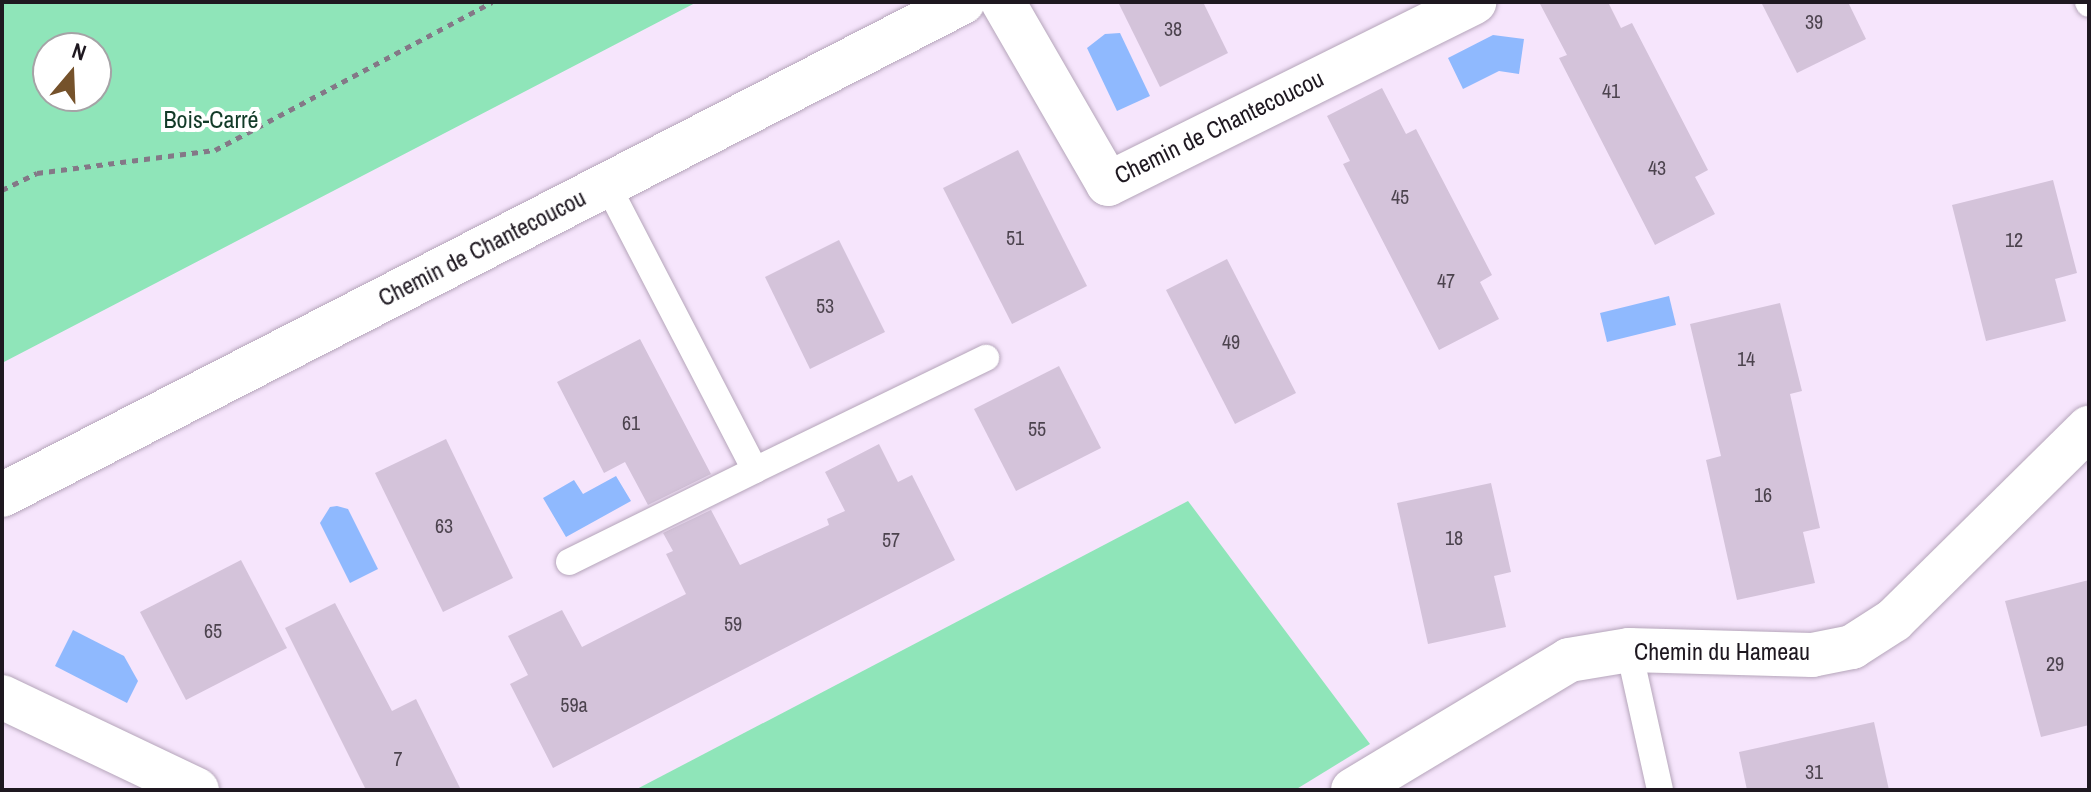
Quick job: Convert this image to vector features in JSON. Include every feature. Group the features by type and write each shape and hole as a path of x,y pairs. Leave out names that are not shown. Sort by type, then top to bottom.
{"street":[{"name":"Chemin de Chantecoucou","path":"2,495 963,2"},
{"name":"Chemin de Chantecoucou","path":"1003,2 1108,184 1474,2"},
{"name":"Chemin du Hameau","path":"1353,790 1569,660 1629,650 1812,655 1852,647 1894,620 2089,428"},
{"path":"2,697 197,790"}],"lane":[{"path":"607,184 755,470"},
{"path":"569,562 986,358"},
{"path":"1629,650 1660,790"}],"path":[{"path":"2,190 37,173 215,150 492,2"}],"green space":[{"name":"Bois-Carré","path":"2,2 697,2 2,363"},
{"path":"1188,501 1370,744 1295,790 635,790"}],"water":[{"path":"1120,33 1150,96 1117,111 1087,48 1105,34"},
{"path":"1493,35 1524,39 1519,74 1499,71 1463,89 1448,58"},
{"path":"1669,296 1676,325 1607,342 1600,313"},
{"path":"616,476 631,501 566,537 543,498 574,480 583,494"},
{"path":"330,507 348,509 378,569 350,583 320,523"},
{"path":"73,630 124,656 138,681 127,703 55,666"}],"building":[{"path":"1118,2 1203,2 1228,53 1160,87"},
{"path":"1539,2 1608,2 1621,28 1632,23 1708,170 1695,177 1715,214 1655,245 1559,58 1567,55"},
{"path":"1761,2 1848,2 1866,39 1797,73"},
{"path":"1382,88 1406,134 1416,129 1492,275 1480,282 1499,319 1439,350 1343,164 1350,161 1327,116"},
{"path":"1018,150 1087,286 1012,324 943,188"},
{"path":"2053,180 2077,273 2055,279 2066,321 1986,341 1952,205"},
{"path":"839,240 885,332 810,369 765,277"},
{"path":"1227,259 1296,393 1235,424 1166,290"},
{"path":"1780,303 1802,391 1790,394 1820,528 1803,532 1815,583 1737,600 1706,460 1721,456 1690,324"},
{"path":"640,339 711,474 648,505 625,462 604,473 557,382"},
{"path":"1059,366 1101,448 1016,491 974,409"},
{"path":"446,439 513,578 443,612 375,473"},
{"path":"879,444 898,482 912,475 955,560 553,768 510,684 528,675 508,636 562,610 582,647 686,594 666,554 673,551 663,533 711,510 740,565 829,525 827,519 845,511 825,472"},
{"path":"1491,483 1511,572 1494,576 1506,627 1428,644 1397,503"},
{"path":"241,560 287,648 186,700 140,612"},
{"path":"2089,580 2089,725 2041,737 2005,601"},
{"path":"335,603 392,711 416,699 461,790 366,790 285,628"},
{"path":"1874,722 1889,790 1747,790 1739,752"}]}
